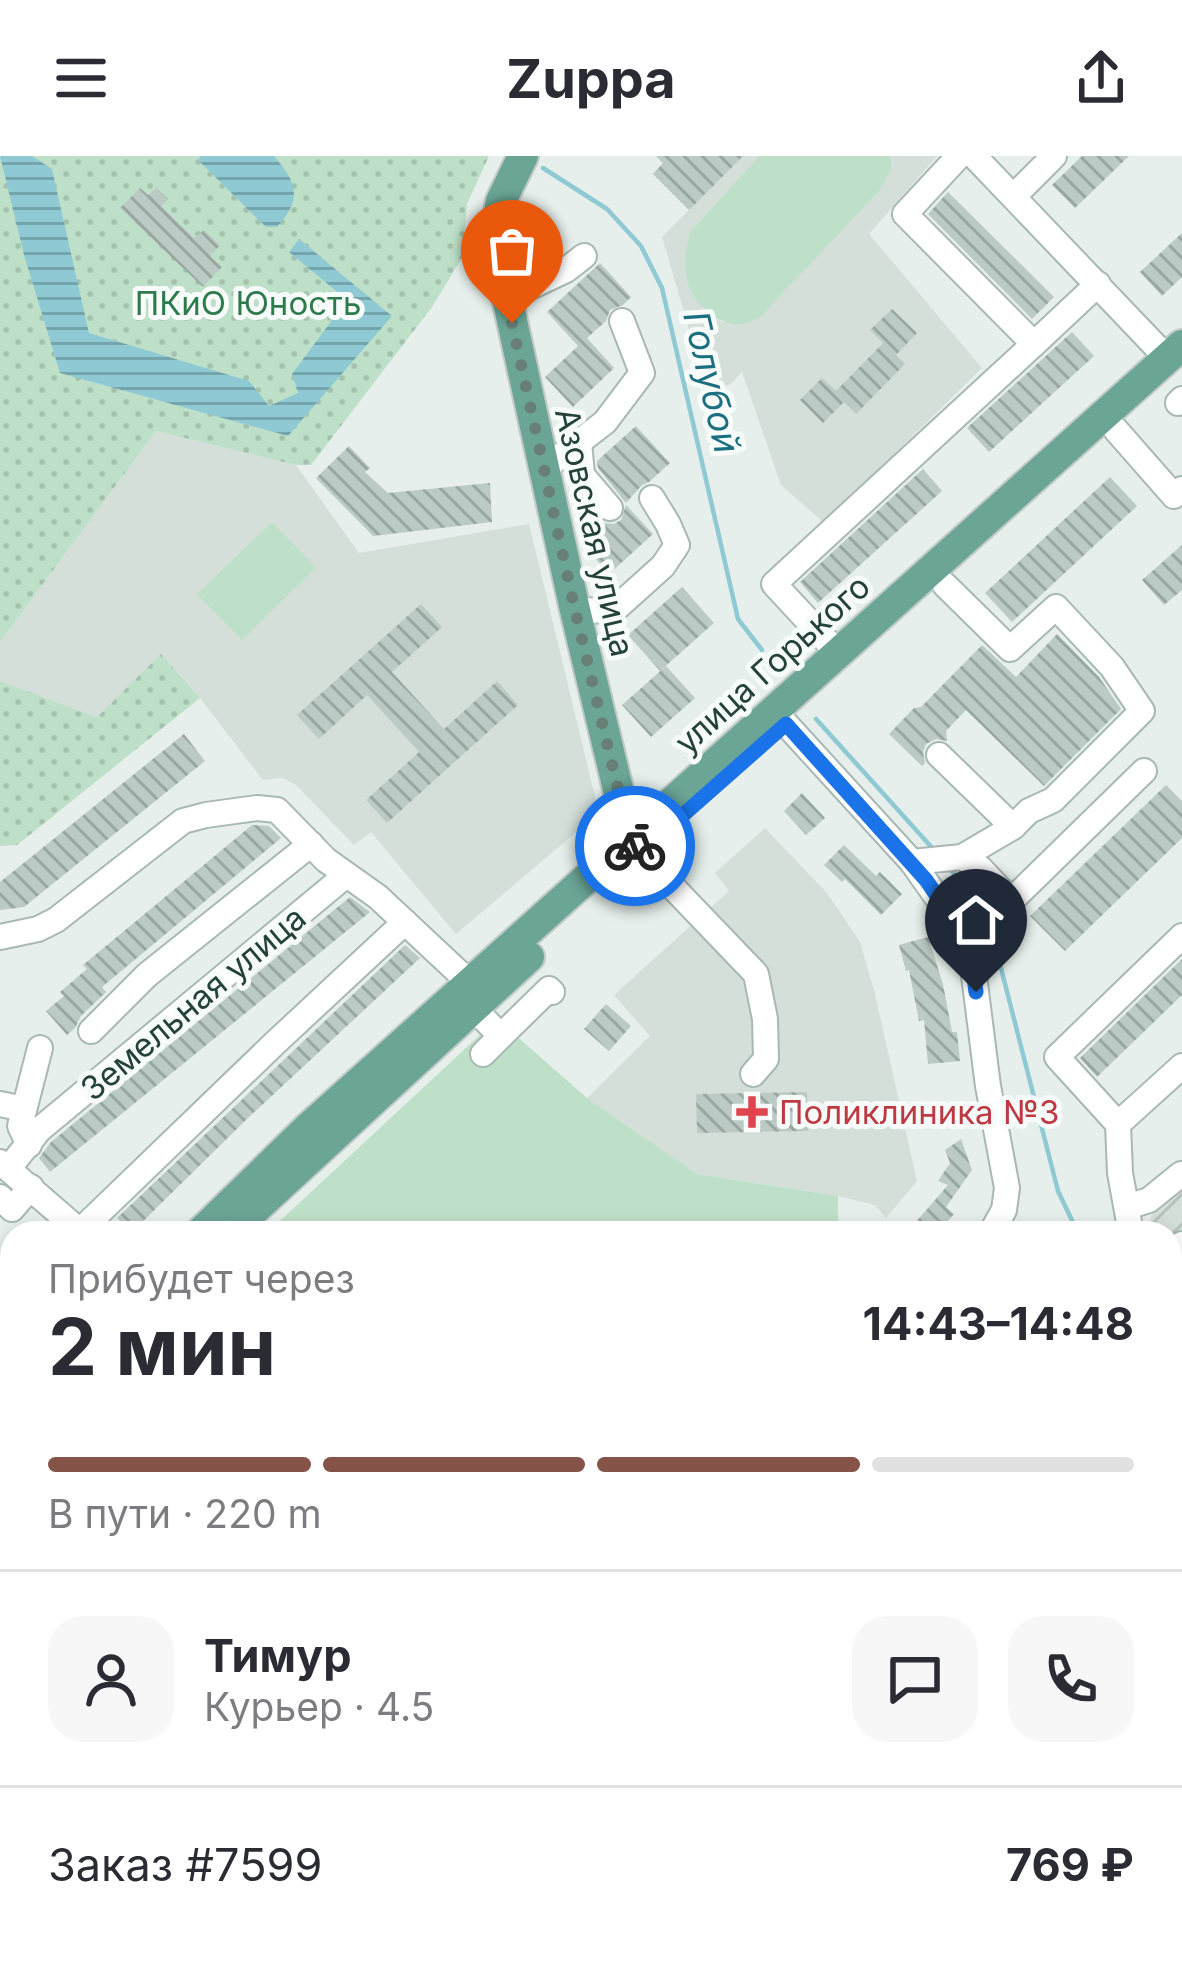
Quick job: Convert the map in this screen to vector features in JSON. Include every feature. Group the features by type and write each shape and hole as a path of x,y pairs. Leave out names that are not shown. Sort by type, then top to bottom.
{"main road":[{"name":"Азовская улица","path":"524,156 501,201 494,238 575,610 635,846"},
{"name":"улица Горького","path":"635,846 786,724 1178,375"},
{"name":"улица Горького","path":"242,1221 472,996 838,653 1178,375"},
{"name":"улица Горького","path":"212,1221 307,1129 472,996"}],"street":[{"path":"958,156 904,214 1034,344"},
{"path":"974,156 1099,284 1178,375"},
{"path":"1014,196 1054,156"},
{"path":"507,298 566,270 584,256"},
{"path":"838,653 774,584 1099,284"},
{"path":"544,469 605,422 641,373 622,321"},
{"path":"1116,430 1174,496 1182,489"},
{"path":"578,442 582,476 610,508"},
{"path":"575,610 613,611 663,566 676,545 652,498"},
{"path":"918,862 962,857 1013,827 1029,811 1053,800 1142,711 1112,667 1056,608 1010,649 945,585"},
{"path":"786,724 918,862 970,944 1006,1188 998,1221"},
{"path":"939,755 1013,827"},
{"path":"962,857 980,868 1012,901 1144,771"},
{"path":"0,937 56,920 191,818 257,808 277,810 345,876 378,896 405,922 472,996 492,1045 549,989 552,992"},
{"path":"92,1030 147,975 311,844"},
{"path":"635,846 755,974 766,1059 753,1074"},
{"name":"Земельная улица","path":"23,1122 345,876"},
{"path":"92,1221 405,922"},
{"path":"1129,1221 1118,1124 1057,1057 1182,936"},
{"path":"40,1048 23,1122 5,1165 69,1221"},
{"path":"1118,1124 1182,1066"},
{"path":"1126,1207 1148,1200 1180,1174"},
{"path":"0,1198 12,1209 31,1187"}],"shaded area":[{"path":"656,156 759,156 690,232 703,309 721,321 739,324 891,169 891,156 937,156 869,234 982,368 824,523 781,485 742,372 731,384 707,391 662,237 689,210 653,174 663,163"},
{"path":"156,431 296,465 359,553 529,524 599,813 456,934 371,832 354,845 296,785 283,778 263,780 162,655 97,717 0,681 0,642","holes":["392,672 444,729 496,682 518,705 387,823 366,800 419,752 367,695 319,739"]},
{"path":"765,828 827,893 860,942 917,1181 886,1218 875,1205 838,1196 697,1174 587,1098 650,1036 614,995 729,891 715,873"},
{"path":"1182,1185 1182,1221 1151,1221"}],"green space":[{"name":"ПКиО Юность","path":"0,156 489,156 467,204 462,258 432,307 311,465 156,431 0,642"},
{"path":"759,156 891,156 891,169 879,191 759,318 732,324 714,316 695,298 685,267 687,244 690,232"},
{"path":"272,522 316,568 242,640 197,594"},
{"path":"161,654 200,698 17,845 0,846 0,681 97,717"},
{"path":"497,1019 587,1098 697,1174 838,1196 838,1221 280,1221"}],"water":[{"path":"0,156 32,156 52,169 89,333 249,381 269,406 298,393 292,374 347,300 289,252 299,239 392,316 288,436 60,373"},
{"path":"200,156 274,156 294,192 277,227 266,227 199,161"}],"building":[{"path":"656,156 743,156 689,210 653,174 663,163"},
{"path":"1082,156 1129,156 1075,208 1052,185"},
{"path":"140,188 148,195 156,188 168,199 161,206 194,238 204,230 220,245 210,256 222,267 203,287 120,208"},
{"path":"948,192 1054,297 1032,319 928,214"},
{"path":"1182,233 1182,277 1162,296 1140,272"},
{"path":"600,263 631,297 610,310 606,321 587,338 614,368 573,407 545,377 578,346 547,312"},
{"path":"892,309 917,333 896,355 905,364 856,414 844,402 823,423 800,400 822,378 836,391 883,343 870,330"},
{"path":"1072,332 1094,356 989,452 967,428"},
{"path":"636,426 670,463 626,503 597,461"},
{"path":"349,446 370,468 365,472 388,493 490,483 492,522 373,536 316,478"},
{"path":"923,469 942,491 818,603 800,582"},
{"path":"1110,477 1137,506 1012,622 985,593"},
{"path":"626,505 653,534 609,574 582,543 604,523 621,520"},
{"path":"1182,545 1182,590 1164,605 1142,580"},
{"path":"682,587 714,623 660,671 628,635"},
{"path":"421,604 442,627 392,672 444,729 497,681 518,705 387,823 366,800 419,752 367,695 319,739 297,715"},
{"path":"1057,634 1099,677 1121,709 1044,786 966,710 946,731 947,741 926,744 922,766 889,734 982,645 1016,677"},
{"path":"666,666 695,698 651,737 622,705"},
{"path":"184,734 205,761 24,907 0,910 0,882"},
{"path":"1166,785 1182,801 1182,838 1065,951 1030,916"},
{"path":"802,793 825,818 806,835 784,811"},
{"path":"252,825 269,826 281,838 102,987 106,992 67,1035 46,1011 87,969 83,965"},
{"path":"844,845 902,894 881,915 824,865"},
{"path":"350,897 370,912 50,1172 39,1158 51,1142"},
{"path":"928,937 952,1032 957,1032 960,1061 928,1064 924,1020 919,1021 899,945"},
{"path":"405,945 420,958 143,1221 117,1218"},
{"path":"1182,959 1182,995 1097,1077 1080,1058"},
{"path":"606,1004 631,1026 609,1051 584,1029"},
{"name":"Поликлиника №3","path":"807,1092 808,1131 697,1133 696,1094"},
{"path":"961,1139 972,1170 946,1207 954,1214 948,1221 917,1221 948,1185 938,1181 950,1163 945,1150"}],"waterway":[{"name":"Голубой","path":"543,168 607,209 641,246 662,288 738,619 762,650"},
{"name":"Голубой","path":"816,719 935,851"},
{"name":"Голубой","path":"950,869 966,886 991,929 1058,1191 1072,1221"}],"way so far":[{"path":"512,323 575,610 635,846"}],"place":[{"name":"Поликлиника №3","path":"752,1112"}],"route":[{"path":"635,846 640,853 786,724 926,880 970,944 976,992"}]}
